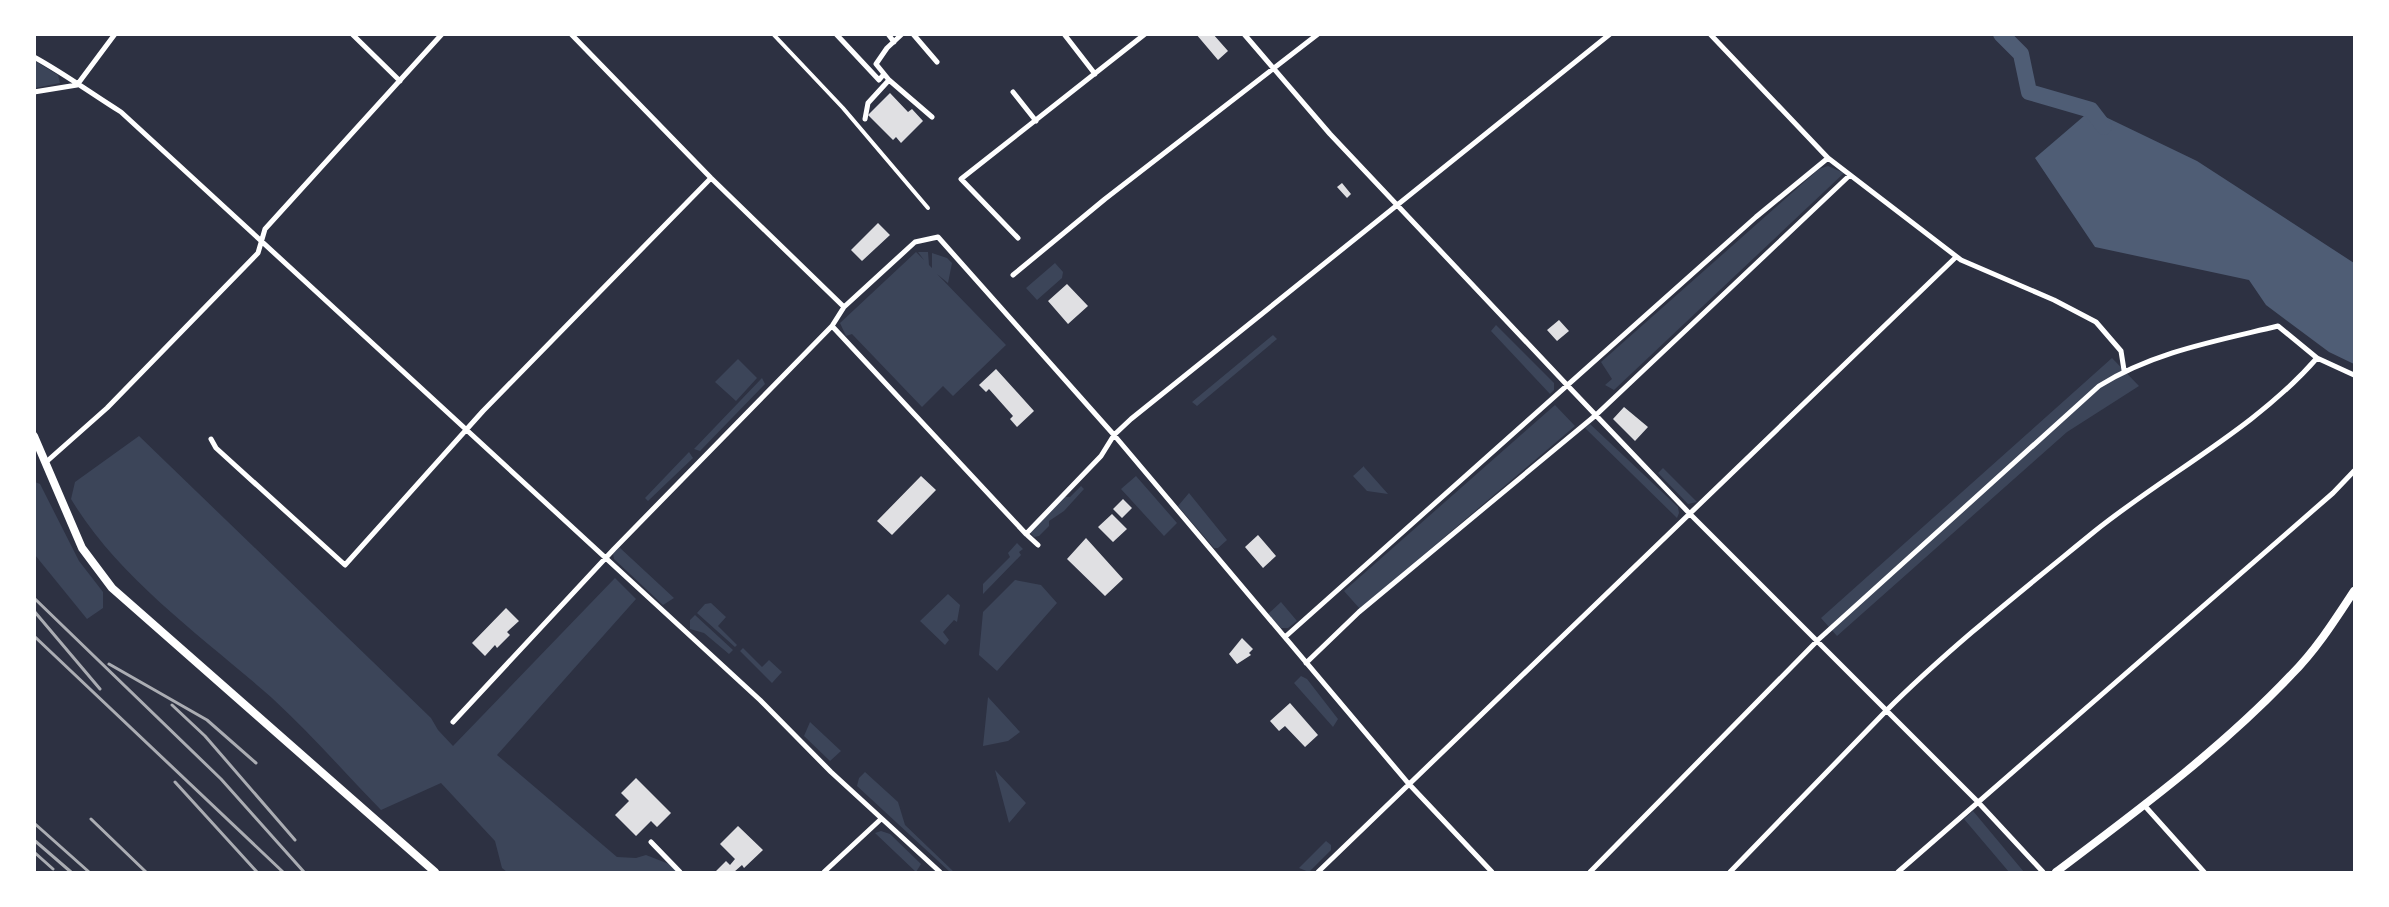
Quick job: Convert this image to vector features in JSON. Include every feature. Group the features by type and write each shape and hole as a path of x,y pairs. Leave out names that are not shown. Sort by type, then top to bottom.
{"main road":[{"path":"34,436 82,548 112,588 435,873"},
{"path":"2056,873 2201,758 2292,675 2333,624 2355,591"}],"street":[{"path":"34,92 77,86 115,34"},
{"path":"352,34 400,81"},
{"path":"45,463 107,408 250,262 258,253 265,229 442,34"},
{"path":"571,34 711,178 844,307"},
{"path":"773,34 843,108 928,208"},
{"path":"836,34 879,80 884,74"},
{"path":"888,34 894,42"},
{"path":"902,34 887,48 876,64 890,80 932,117"},
{"path":"913,34 937,62"},
{"path":"1064,34 1095,74"},
{"path":"1018,238 961,179 1144,34"},
{"path":"1244,34 1398,207 1596,416 1690,513 1819,639 1886,711 1977,801 2043,873"},
{"path":"1013,275 1318,34"},
{"path":"1026,534 1101,456 1114,435 1193,368 1398,207 1610,34"},
{"path":"1710,34 1828,158 1956,256 2096,322 2121,351 2124,370"},
{"path":"34,57 63,73 77,86 122,112 760,700 831,772 940,873"},
{"path":"865,119 868,102 890,80"},
{"path":"1013,92 1036,121"},
{"path":"1285,637 1756,217 1828,158"},
{"path":"1306,663 1376,597 1596,416 1850,175"},
{"path":"211,439 216,448 345,565 466,429 711,178"},
{"path":"453,722 606,559 832,326 844,307 915,242 938,237 1114,435 1408,783 1492,873"},
{"path":"1318,873 1408,783 1956,256"},
{"path":"832,326 1038,545"},
{"path":"1590,873 1819,639 2090,393 2124,370 2186,348 2278,326 2318,358 2355,375"},
{"path":"1730,873 1886,711 1983,623 2132,501 2273,400 2300,378 2318,358"},
{"path":"1898,873 1977,801 2333,493 2355,471"},
{"path":"2144,805 2205,873"},
{"path":"824,873 882,819"},
{"path":"651,842 680,873"}],"shaded area":[{"path":"35,61 58,75 60,83 35,88"},
{"path":"2091,110 2197,161 2354,263 2354,364 2329,352 2266,305 2249,280 2095,247 2035,158"},
{"path":"1828,166 1844,173 1614,390 1605,385 1612,379 1601,362 1819,169"},
{"path":"916,252 924,260 918,252 928,252 929,265 932,268 932,253 947,258 952,263 948,283 937,274 1006,345 953,396 943,386 922,407 852,334 846,336 840,323"},
{"path":"1055,263 1063,272 1062,278 1037,300 1026,288"},
{"path":"1496,325 1554,383 1554,390 1550,394 1491,331"},
{"path":"1273,335 1277,339 1197,406 1192,402"},
{"path":"2112,358 2139,386 2067,432 1837,636 1821,618"},
{"path":"738,359 757,378 736,401 715,382"},
{"path":"762,378 765,384 700,451 694,449"},
{"path":"1555,405 1575,426 1360,609 1344,591"},
{"path":"1590,424 1678,507 1677,518 1585,428"},
{"path":"139,436 431,718 438,730 453,746 615,578 636,599 497,755 617,857 636,858 646,855 669,864 677,872 507,872 502,868 495,841 441,783 381,810 272,698 137,581 91,528 71,499 75,482"},
{"path":"689,452 693,458 648,501 645,498"},
{"path":"1364,466 1388,494 1367,491 1353,476"},
{"path":"1663,468 1697,502 1688,504 1658,473"},
{"path":"1136,476 1177,523 1164,536 1121,489"},
{"path":"35,482 40,484 79,561 103,592 103,608 87,619 35,555"},
{"path":"1081,486 1084,489 1064,511 1049,521 1049,526 1039,536 1034,537 1029,531 1063,497 1070,497"},
{"path":"1189,493 1227,540 1218,548 1214,548 1178,506"},
{"path":"1017,543 1023,549 1019,552 1021,555 983,594 983,584 1010,557 1008,553"},
{"path":"619,547 674,598 663,605 614,559 613,554"},
{"path":"1015,580 1041,585 1057,603 997,671 979,655 983,612"},
{"path":"948,594 960,605 957,622 954,620 943,632 949,640 945,645 920,621"},
{"path":"1281,602 1297,621 1288,628 1281,628 1268,614"},
{"path":"711,603 726,617 718,626 737,645 735,647 697,613 705,604"},
{"path":"695,615 733,650 729,654 704,633 690,629 690,620"},
{"path":"743,648 762,667 769,660 782,672 772,683 740,651"},
{"path":"1301,676 1307,679 1338,719 1333,727 1294,683"},
{"path":"988,697 1020,732 1008,741 983,746"},
{"path":"810,722 841,751 830,761 804,736"},
{"path":"995,770 1026,803 1009,823"},
{"path":"865,772 898,802 905,825 954,872 950,872 857,786 859,778"},
{"path":"1973,811 2024,872 2009,872 1964,819"},
{"path":"881,831 890,834 921,864 916,872 875,833"},
{"path":"1326,841 1331,845 1331,850 1309,872 1299,868"}],"building":[{"path":"1196,34 1213,34 1228,51 1218,60"},
{"path":"890,93 908,112 912,109 923,121 901,143 896,137 893,140 868,115"},
{"path":"1342,183 1351,194 1347,198 1337,187"},
{"path":"878,223 890,235 862,261 851,250"},
{"path":"1067,284 1088,306 1068,324 1048,301"},
{"path":"1559,320 1569,331 1557,341 1547,330"},
{"path":"996,369 1034,411 1017,427 1010,419 1013,416 989,389 986,392 979,385"},
{"path":"1624,407 1648,427 1635,441 1613,419"},
{"path":"921,476 936,490 892,535 877,521"},
{"path":"1123,499 1132,508 1122,518 1113,509"},
{"path":"1112,514 1127,529 1113,542 1098,527"},
{"path":"1258,535 1276,556 1263,568 1245,547"},
{"path":"1086,538 1123,579 1105,596 1067,559"},
{"path":"506,608 519,621 507,632 510,635 497,648 495,645 485,656 472,643"},
{"path":"1242,638 1253,649 1249,653 1251,655 1237,664 1229,654"},
{"path":"1290,703 1318,735 1305,747 1285,726 1279,731 1270,721"},
{"path":"636,778 671,813 657,827 651,821 636,836 615,815 629,801 621,793"},
{"path":"738,826 763,850 744,868 742,865 734,872 715,872 726,861 730,865 735,859 720,844"}],"waterway":[{"path":"2001,34 2021,54 2029,92 2091,110 2104,127"}],"railway":[{"path":"34,598 221,779 304,872"},
{"path":"34,611 100,689"},
{"path":"34,636 283,872"},
{"path":"109,664 207,720 256,763"},
{"path":"172,705 205,736 295,840"},
{"path":"175,782 257,872"},
{"path":"91,819 146,872"},
{"path":"34,823 89,872"},
{"path":"34,840 71,872"},
{"path":"34,852 53,869"}]}
